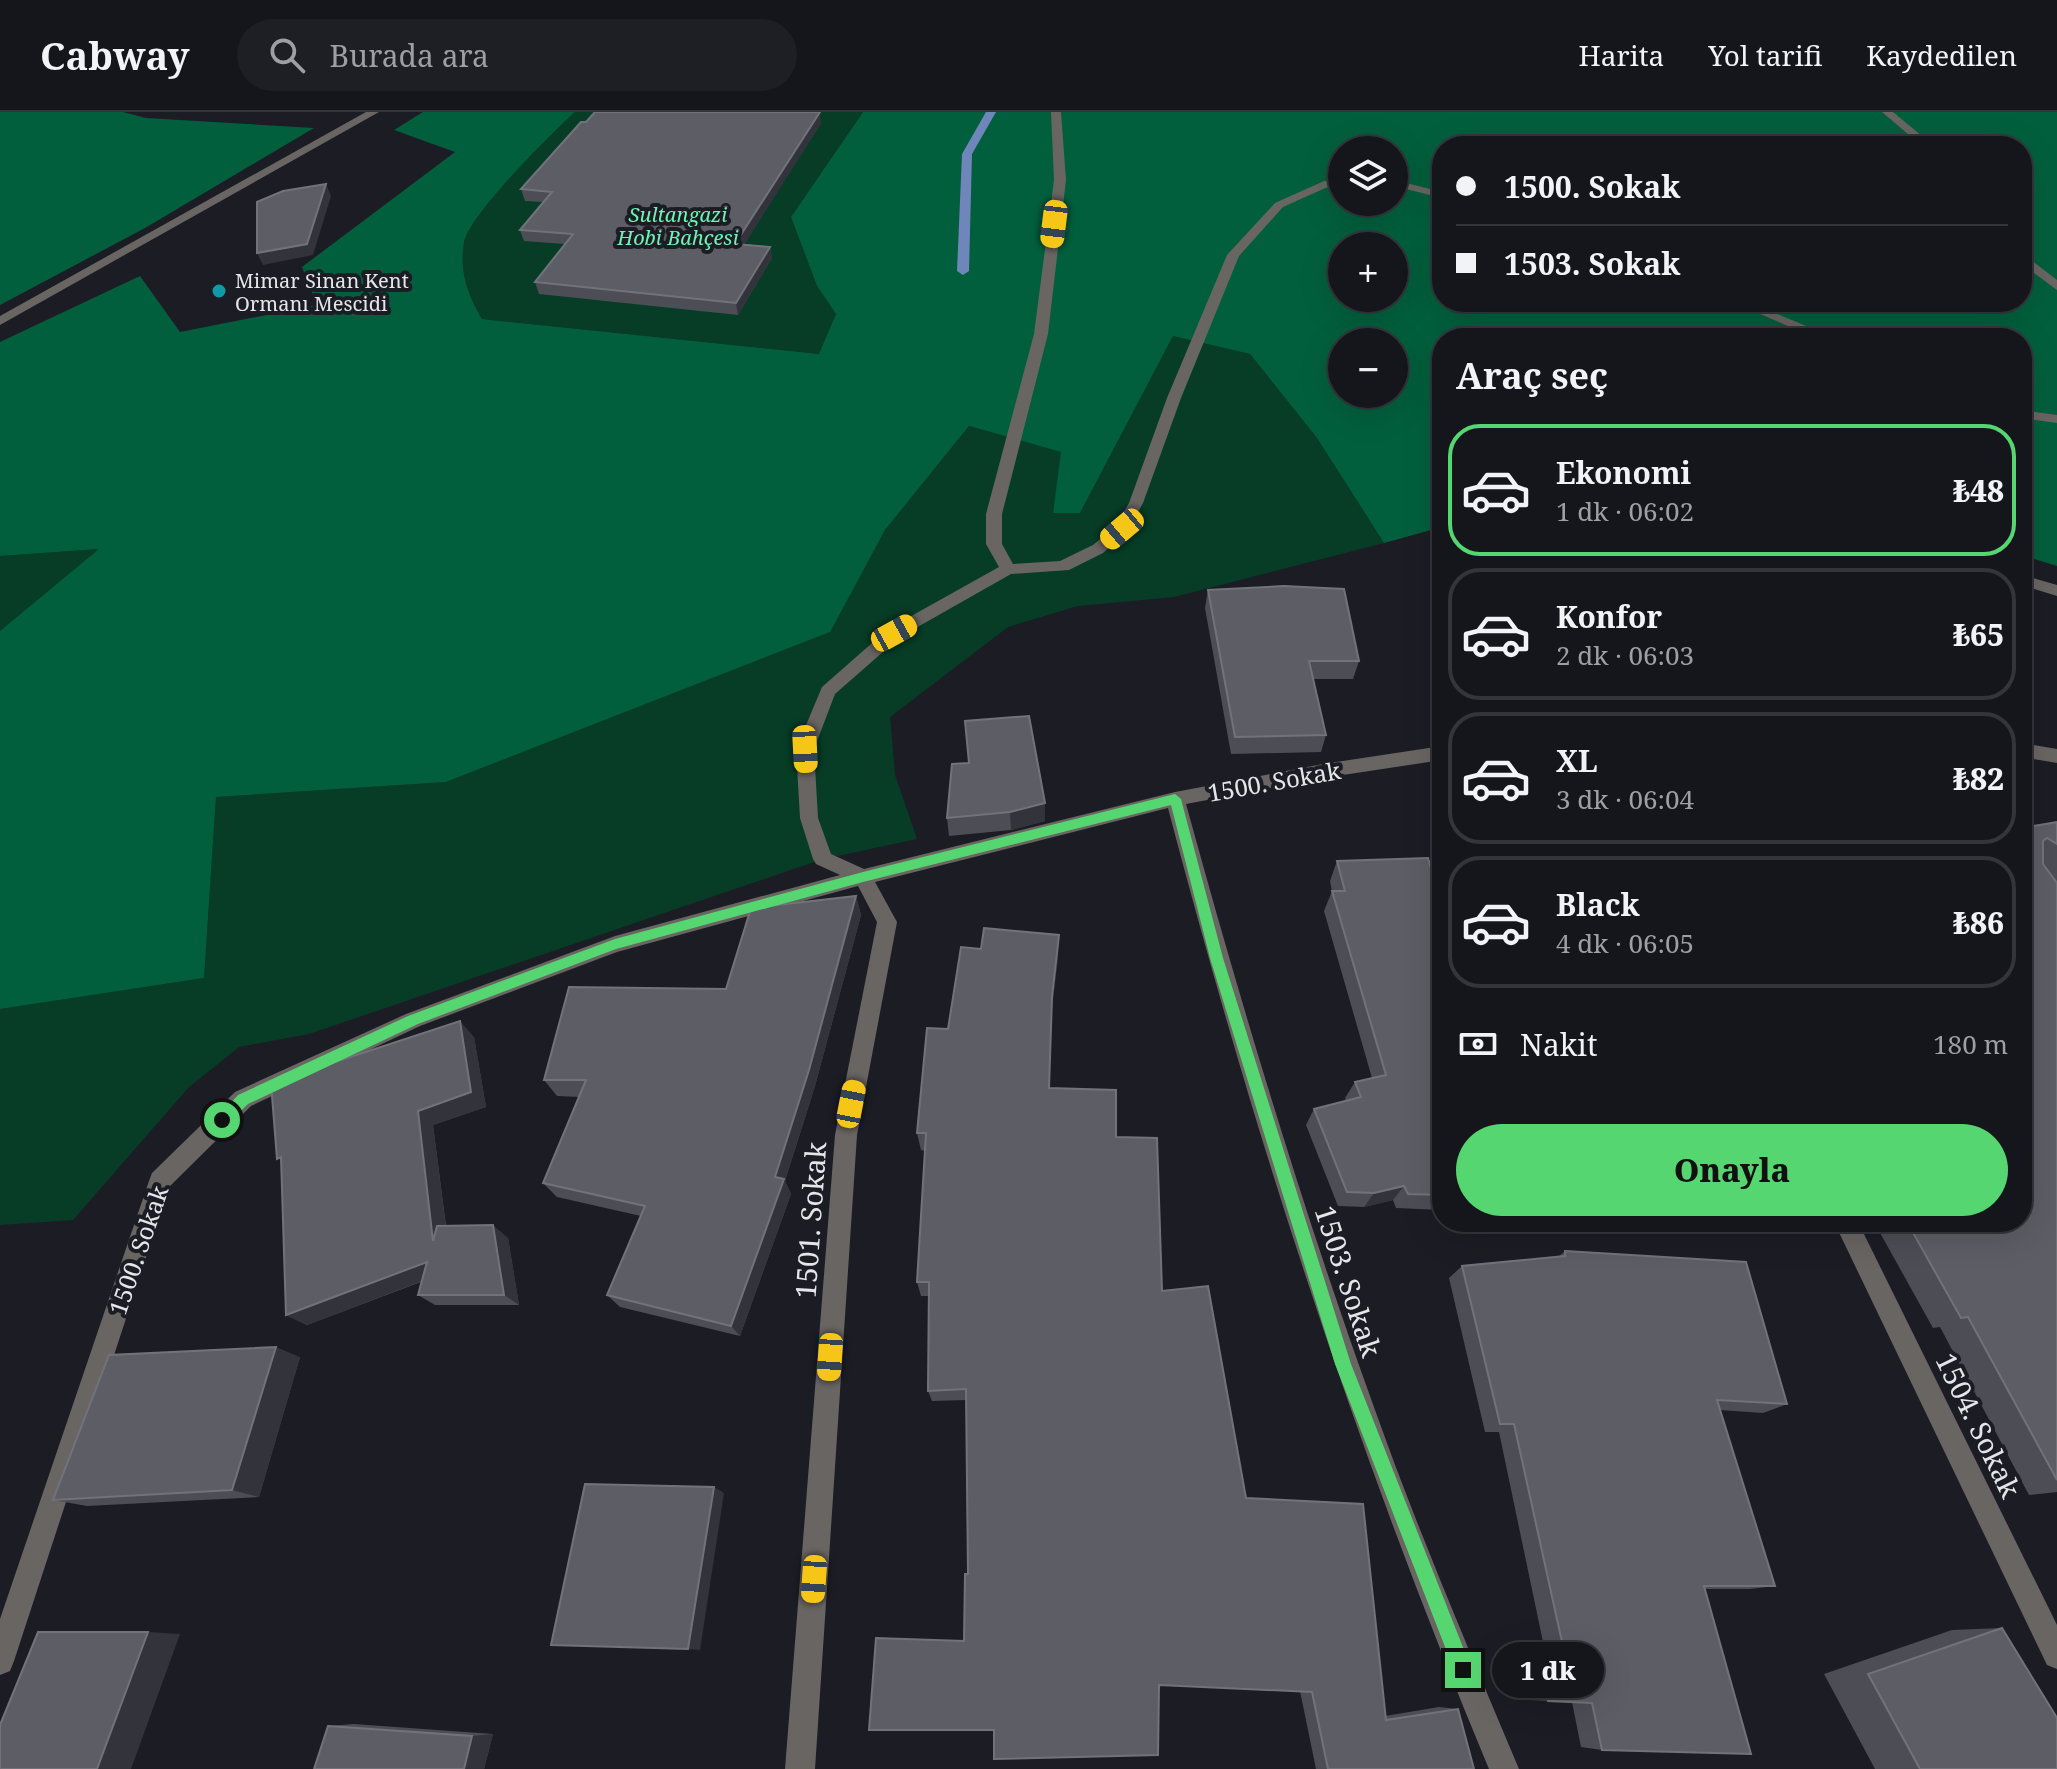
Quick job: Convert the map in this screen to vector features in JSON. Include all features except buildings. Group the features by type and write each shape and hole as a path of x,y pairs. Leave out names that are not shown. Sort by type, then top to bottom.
{"street":[{"path":"0,321 374,112"},
{"path":"1008,569 994,544 994,514 1041,334 1060,180 1056,112"},
{"path":"1887,112 1917,136"},
{"path":"863,877 823,859 809,818 805,749 828,691 894,633 1008,569 1063,566 1098,549 1122,529 1136,503 1174,398 1233,255 1279,205 1328,183"},
{"path":"1408,186 1432,192"},
{"path":"2032,268 2057,286"},
{"path":"1763,312 1803,328"},
{"path":"2032,415 2057,419"},
{"path":"2032,583 2057,591"},
{"path":"2032,752 2057,756"},
{"name":"1500. Sokak","path":"0,1661 160,1181 243,1099 413,1020 615,944 863,877 1175,799 1432,755"},
{"name":"1503. Sokak","path":"1175,799 1216,958 1343,1364 1504,1769"},
{"name":"1501. Sokak","path":"800,1769 846,1135 887,922 863,877"},
{"name":"1504. Sokak","path":"1851,1232 2057,1655"}],"green space":[{"path":"0,112 123,112 146,118 314,128 145,228 0,305"},
{"path":"423,112 575,112 512,175 469,230 464,243 464,273 482,319 819,354 836,314 817,286 791,217 863,112 2057,112 2057,566 2032,558 2032,328 1432,328 1432,530 1384,543 1317,438 1250,354 1173,336 1080,513 1053,513 1061,452 969,426 885,530 830,632 446,782 216,797 204,978 0,1009 0,631 99,549 0,556 0,342 140,276 180,332 317,305 302,267 455,152 394,130"},
{"name":"Sultangazi Hobi Bahçesi","path":"575,112 863,112 791,217 817,286 836,314 820,354 482,319 464,273 464,243 469,230 512,175"},
{"path":"1173,336 1250,354 1317,438 1384,543 1174,597 1078,606 1008,627 890,717 895,775 917,839 823,859 309,1034 239,1047 189,1087 73,1220 0,1225 0,1009 204,978 216,797 446,782 829,632 885,530 969,426 1062,452 1053,512 1080,513"},
{"path":"100,549 0,631 0,556"}],"waterway":[{"path":"963,271 967,154 991,112"}],"place":[{"name":"Mimar Sinan Kent Ormanı Mescidi","path":"219,291"}],"route":[{"path":"222,1120 243,1099 413,1020 615,944 863,877 1175,799 1216,958 1343,1364 1463,1670"}]}
